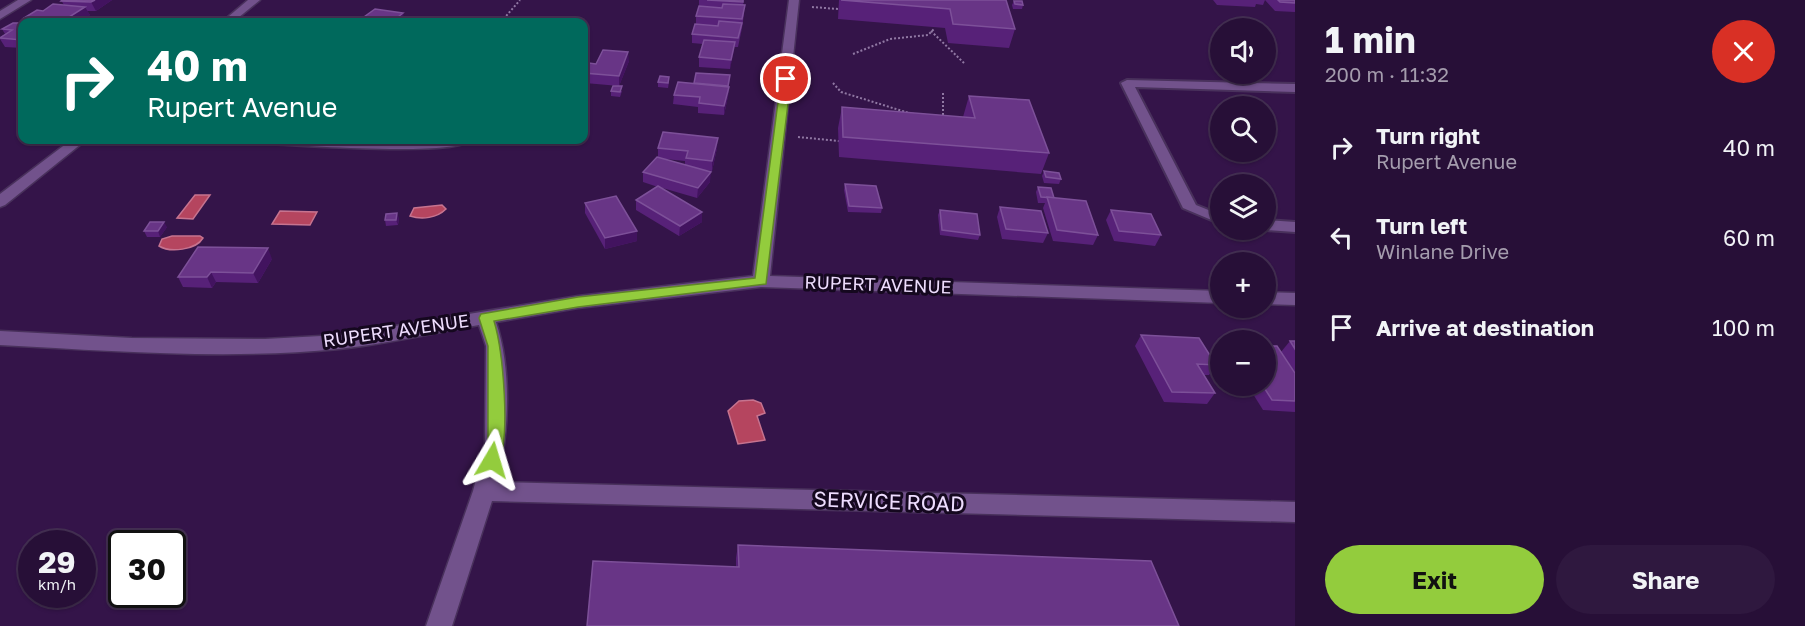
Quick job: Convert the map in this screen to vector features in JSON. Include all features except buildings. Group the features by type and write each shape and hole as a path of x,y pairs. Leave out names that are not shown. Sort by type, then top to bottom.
{"street":[{"path":"0,16 26,0"},
{"path":"232,18 255,0"},
{"path":"761,281 794,0"},
{"path":"0,202 74,144"},
{"path":"393,144 440,144"},
{"name":"RUPERT AVENUE","path":"0,338 132,345 265,346 340,342 578,302 761,281 1210,297"},
{"path":"1276,298 1295,299"},
{"path":"439,626 484,491 496,444 495,346 486,318"},
{"name":"SERVICE ROAD","path":"484,491 1295,513"}],"lane":[{"path":"1210,216 1190,208 1126,83 1295,88"},
{"path":"1276,226 1295,227"}],"path":[{"path":"504,18 520,0"},
{"path":"853,54 890,39 928,35 934,28"},
{"path":"931,31 965,64"},
{"path":"833,83 841,92 877,101 915,116"},
{"path":"934,117 943,118 943,93"},
{"path":"779,135 839,141"}],"shaded area":[{"path":"195,195 210,195 193,219 177,218"},
{"path":"442,205 446,209 434,216 424,218 410,216 414,208"},
{"path":"280,211 317,212 310,225 272,224"},
{"path":"172,236 200,236 203,238 189,248 170,249 159,246 162,239"},
{"path":"753,400 761,403 765,413 757,416 765,440 738,444 728,411 739,401"}],"route":[{"path":"492,460 496,444 495,346 486,318 578,302 761,281 786,79"}]}
